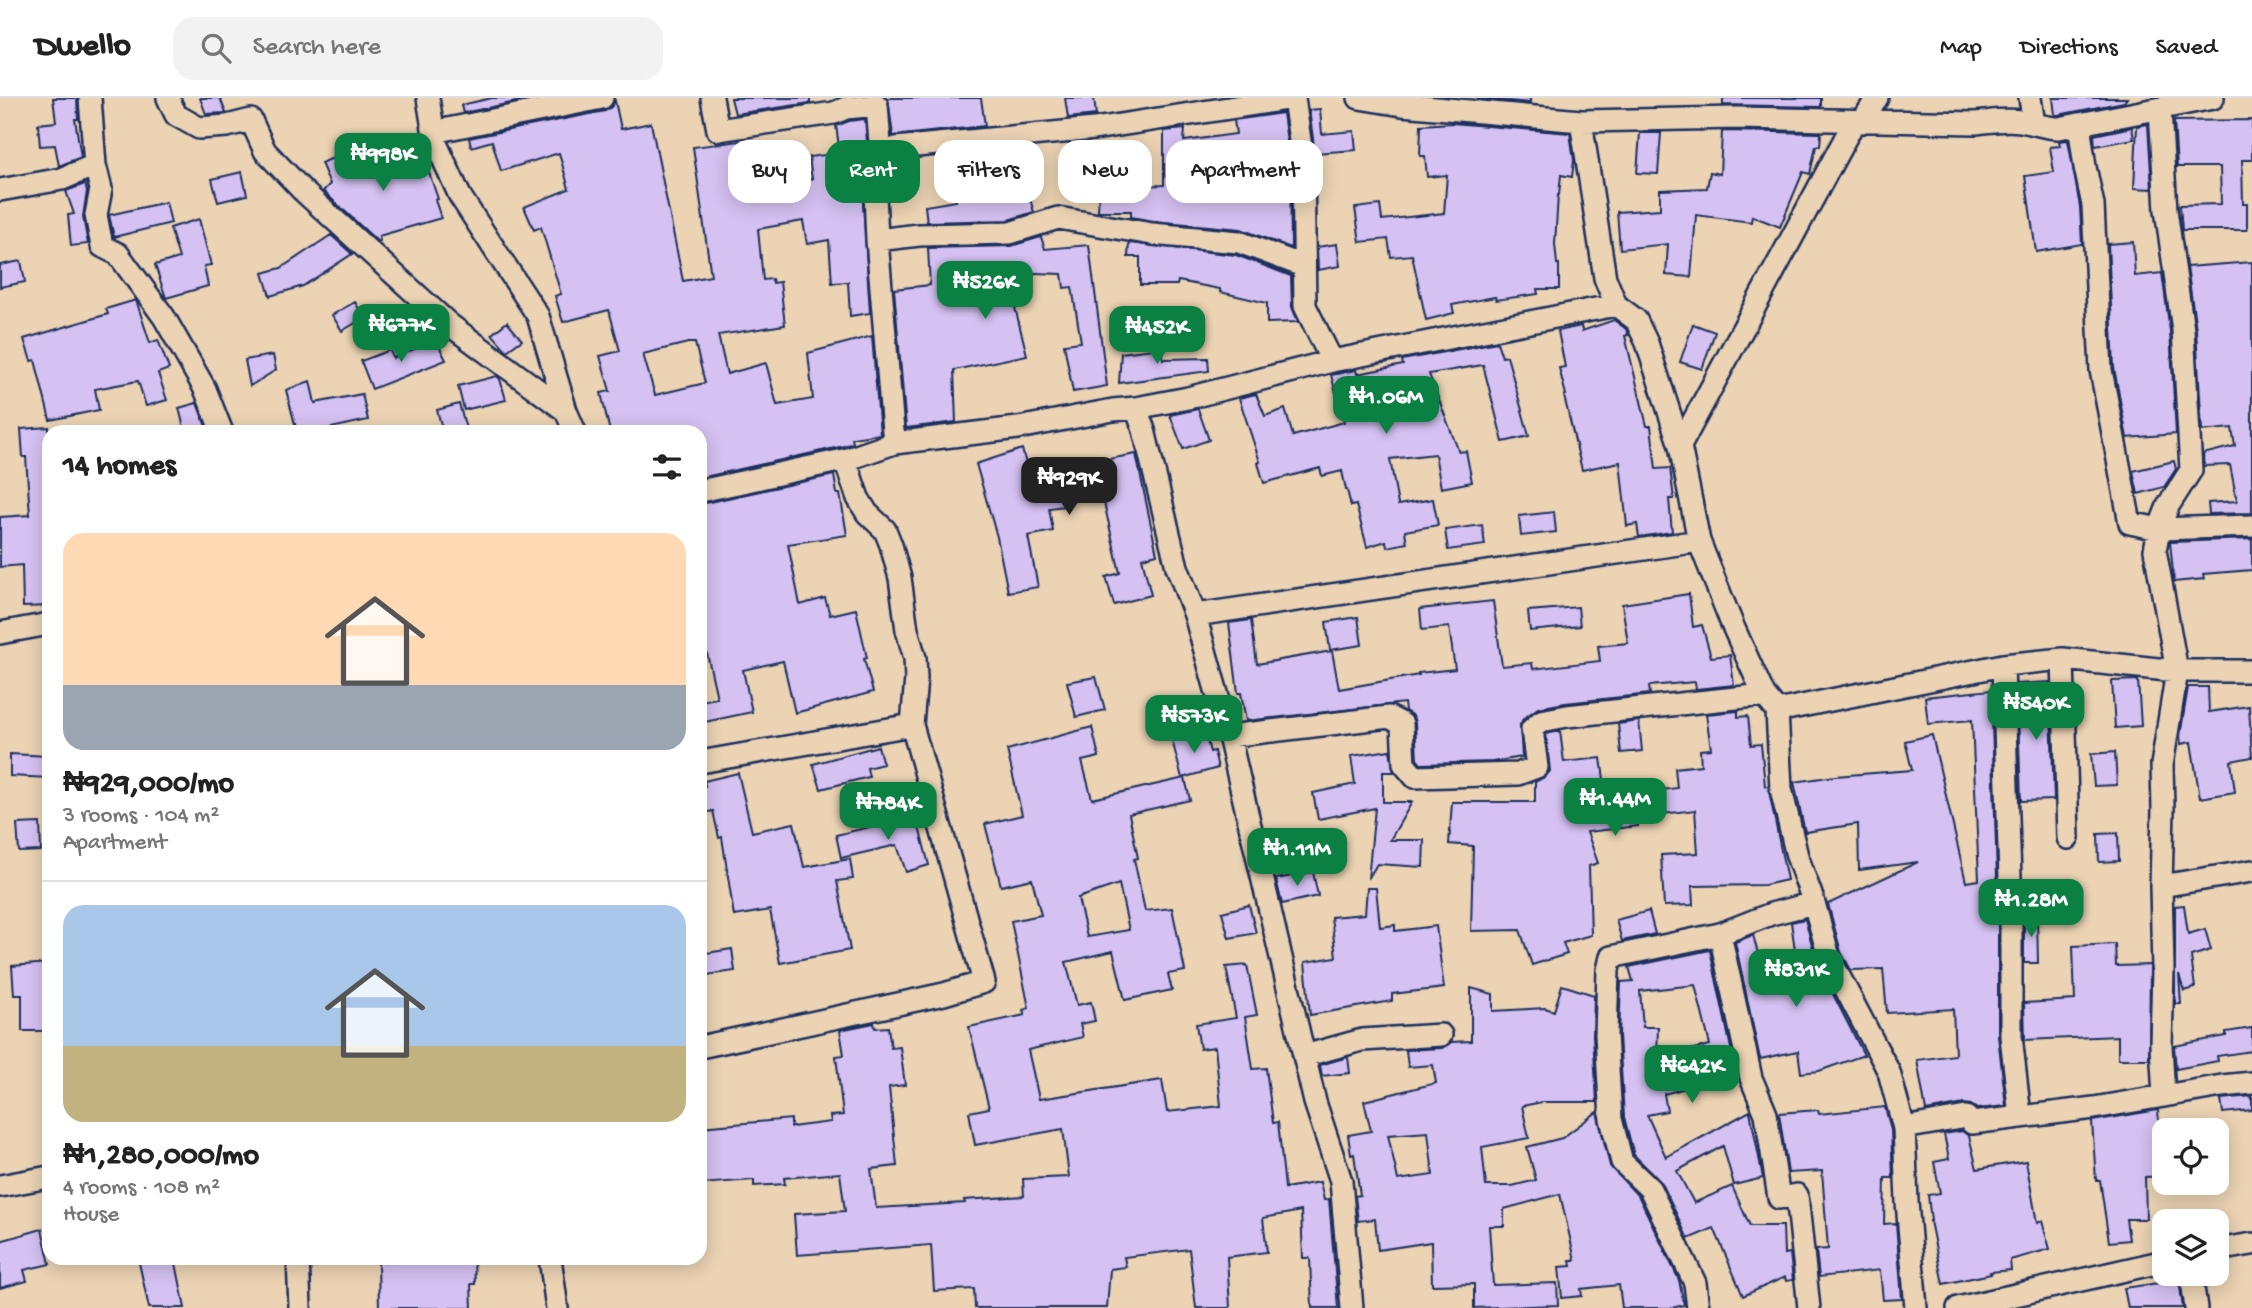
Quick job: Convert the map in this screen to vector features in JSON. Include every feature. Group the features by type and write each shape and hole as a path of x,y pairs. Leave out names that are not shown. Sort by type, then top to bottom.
{"street":[{"path":"90,98 95,164 101,189 96,215 102,246 118,254 164,317 205,389 219,425"},
{"path":"168,98 176,115 199,128 227,126 251,120 265,151 303,191 450,325 566,411"},
{"path":"428,98 433,132 460,196 538,316 572,425"},
{"path":"433,132 602,98"},
{"path":"712,98 718,130 877,105 880,140"},
{"path":"920,146 1094,129 1294,98 1303,162 1303,266 1306,306 1332,361"},
{"path":"1359,98 1402,105 1571,113 1858,122 1976,123 2005,120 2044,128 2160,110 2213,98"},
{"path":"1680,446 1858,122 1877,98"},
{"path":"2030,98 2034,124"},
{"path":"2160,110 2166,210 2183,330 2191,470 2168,506 2159,529 2155,550 2177,671 2162,765 2161,1045 2164,1096"},
{"path":"1571,113 1605,278 1616,305 1636,320 1647,342 1680,446 1699,541 1732,624 1770,703 1781,789 1797,856 1829,957 1889,1072 1904,1129 1916,1308"},
{"path":"2080,124 2093,205 2101,370 2130,523 2159,529 2252,526"},
{"path":"0,190 62,179 95,164"},
{"path":"875,203 894,443"},
{"path":"877,240 919,235 1010,233 1058,218 1152,234 1239,242 1303,266"},
{"path":"707,490 845,460 894,443 1018,428 1136,408 1188,398 1332,361 1616,305"},
{"path":"1136,408 1144,430 1177,567 1195,615 1229,736 1315,1102 1341,1181 1352,1308"},
{"path":"707,1045 944,994 984,982 912,726 915,658 903,611 900,578 885,530 867,513 858,498 845,460"},
{"path":"1195,615 1699,541"},
{"path":"0,634 42,625"},
{"path":"1229,736 1389,718 1402,724 1404,764 1415,776 1518,774 1537,767 1532,729 1541,721 1567,716 1770,703 2003,665 2063,659 2177,671 2252,671"},
{"path":"2063,659 2068,838"},
{"path":"2003,665 2011,909 2011,1036 2020,1116"},
{"path":"707,761 912,726"},
{"path":"2161,886 2252,871"},
{"path":"1698,1308 1695,1283 1650,1189 1622,1162 1612,1119 1606,1035 1608,970 1612,957 1720,934 1771,914 1814,904"},
{"path":"1720,934 1751,1078 1766,1114 1779,1198 1797,1195 1809,1308"},
{"path":"1304,1056 1362,1040 1441,1035"},
{"path":"1904,1129 1966,1117 1972,1123 2094,1108 2252,1083"},
{"path":"0,1186 42,1178"},
{"path":"2229,1248 2252,1244"},
{"path":"1958,1308 2152,1264"},
{"path":"298,1265 300,1308"},
{"path":"551,1265 557,1308"},
{"path":"2192,1286 2196,1308"}],"building":[{"path":"53,98 77,98 78,119 75,119 81,157 59,166 55,145 40,146 38,124 56,122"},
{"path":"200,98 220,98 226,113 206,114"},
{"path":"492,98 535,98 463,113 461,105"},
{"path":"731,98 810,98 810,103 735,114"},
{"path":"888,98 981,98 985,126 893,136"},
{"path":"1065,98 1094,98 1096,115 1068,118"},
{"path":"1477,98 1530,98 1530,103"},
{"path":"1723,98 1821,98 1821,107 1723,105"},
{"path":"2053,98 2127,98 2124,102 2055,115"},
{"path":"615,101 621,129 651,123 683,281 711,276 693,147 728,143 728,203 811,203 811,157 825,155 825,203 863,203 870,313 850,316 848,282 832,283 829,240 807,244 803,221 758,229 763,280 780,282 785,325 718,335 727,374 766,363 777,405 813,399 808,353 872,336 880,434 852,438 853,443 844,446 707,476 707,425 608,425 601,393 610,391 600,356 620,351 609,310 563,322 555,296 561,294 541,227 534,230 524,207 569,189 559,153 501,171 492,141 471,147 469,138 605,111","holes":["695,343 705,383 655,395 643,354"]},
{"path":"1320,109 1322,134 1354,131 1356,150 1323,152 1323,140 1313,140 1309,110"},
{"path":"1283,113 1287,140 1191,140 1236,134 1234,120"},
{"path":"865,119 867,140 838,140 836,126"},
{"path":"2252,120 2252,160 2242,160 2243,204 2247,204 2247,230 2182,230 2180,205 2221,204 2220,167 2177,167 2174,121"},
{"path":"1452,123 1570,133 1574,160 1572,177 1561,175 1558,195 1555,244 1559,264 1559,289 1537,289 1538,294 1496,300 1495,297 1452,305 1454,313 1426,320 1412,255 1391,257 1388,239 1360,242 1355,208 1380,205 1382,220 1444,213 1447,175 1427,177 1425,156 1420,156 1421,125"},
{"path":"2148,124 2152,189 2134,188 2137,126"},
{"path":"2132,127 2134,139 2095,146 2094,135"},
{"path":"1185,129 1184,140 1166,140 1166,203 1290,203 1291,248 1241,229 1154,221 1131,217 1131,211 1098,211 1098,203 1152,203 1152,185 1164,185 1164,131"},
{"path":"1722,131 1821,133 1820,146 1816,146 1810,174 1803,172 1780,227 1752,216 1751,222 1696,215 1691,277 1666,275 1668,244 1620,249 1617,212 1660,209 1660,190 1707,188 1710,172 1720,174"},
{"path":"1640,133 1661,133 1658,174 1637,173"},
{"path":"2068,140 2080,207 2082,244 2036,252 2025,176 2054,172 2050,147 2060,146 2059,141"},
{"path":"357,148 367,171 422,152 438,199 435,200 441,218 379,236 378,242 323,191 330,184 321,163"},
{"path":"242,172 247,195 218,202 212,179"},
{"path":"85,184 87,191 83,217 88,244 71,246 68,215 74,214 66,191"},
{"path":"166,202 171,223 114,237 109,215"},
{"path":"944,203 1031,203 1034,212 1008,220 927,222 925,206"},
{"path":"199,219 211,265 204,266 208,286 166,298 155,265 179,258 170,228"},
{"path":"331,235 352,254 303,286 270,296 263,273 281,268"},
{"path":"1041,237 1045,249 1089,245 1107,386 1073,392 1064,344 1081,342 1072,287 1064,288 1062,274 1006,272 1027,355 954,370 956,422 906,428 894,289 930,285 928,248 1011,246"},
{"path":"2133,242 2135,276 2162,273 2170,331 2176,434 2127,438 2114,368 2108,244"},
{"path":"1129,243 1236,255 1291,276 1292,307 1298,322 1267,323 1267,303 1220,292 1220,289 1178,281 1177,285 1140,285 1140,257 1128,257"},
{"path":"1337,244 1340,266 1318,270 1317,247"},
{"path":"21,261 25,282 0,287 0,265"},
{"path":"2252,262 2252,513 2209,514 2208,503 2237,501 2230,465 2204,466 2203,454 2235,446 2232,428 2202,431 2196,329 2187,267"},
{"path":"136,300 150,343 158,340 169,369 158,373 167,400 146,406 138,381 95,389 99,410 50,420 35,360 31,361 24,339 108,314 106,309"},
{"path":"355,302 364,318 342,331 332,315"},
{"path":"1614,320 1626,329 1628,335 1625,336 1647,426 1651,426 1656,469 1670,468 1674,499 1669,499 1672,532 1639,537 1637,524 1627,526 1620,462 1582,470 1559,368 1565,367 1558,331 1581,326 1582,331"},
{"path":"507,322 522,340 507,351 492,334"},
{"path":"1693,324 1715,332 1702,369 1680,362"},
{"path":"436,340 446,360 372,389 361,361 390,350 393,358"},
{"path":"1497,342 1502,357 1507,356 1529,436 1503,442 1483,365 1429,374 1459,452 1466,451 1472,482 1441,488 1435,454 1390,459 1398,505 1433,499 1438,525 1405,531 1407,543 1387,547 1386,541 1367,547 1356,505 1351,506 1342,471 1322,476 1320,468 1264,483 1239,398 1256,394 1265,416 1285,409 1293,436 1344,422 1331,375 1356,370 1357,374 1403,365 1402,360"},
{"path":"1161,348 1163,359 1208,358 1209,371 1119,383 1121,353"},
{"path":"273,355 276,370 250,386 245,360"},
{"path":"497,376 506,400 464,410 458,386"},
{"path":"310,381 315,403 362,394 368,420 345,425 295,425 286,390"},
{"path":"197,403 205,425 183,425 179,408"},
{"path":"459,404 465,425 441,425 437,410"},
{"path":"1198,409 1209,440 1183,449 1170,415"},
{"path":"42,428 42,606 23,607 22,565 0,567 0,517 30,515 21,429"},
{"path":"1022,449 1031,483 1085,477 1082,464 1136,454 1157,554 1142,558 1151,595 1114,605 1106,577 1120,573 1102,494 1049,508 1053,531 1028,536 1038,587 1008,592 997,537 976,464"},
{"path":"2174,461 2176,469 2164,487 2138,494 2133,471"},
{"path":"834,475 847,535 788,544 800,605 825,598 830,615 856,609 867,658 864,659 873,692 795,713 783,661 743,670 752,712 707,722 707,700 717,698 707,653 707,502"},
{"path":"1554,512 1556,532 1521,536 1519,516"},
{"path":"1482,525 1485,545 1448,550 1445,530"},
{"path":"2252,539 2252,570 2203,574 2204,579 2174,582 2170,542"},
{"path":"1689,594 1693,627 1702,625 1711,657 1730,655 1734,685 1696,689 1695,682 1649,686 1650,694 1538,708 1523,719 1520,725 1522,757 1492,762 1421,764 1417,759 1415,723 1413,716 1405,711 1404,703 1246,721 1241,693 1238,693 1229,623 1251,620 1257,664 1332,651 1339,689 1419,675 1418,673 1455,669 1449,627 1422,630 1420,609 1493,601 1502,666 1532,663 1533,669 1600,661 1598,646 1628,643 1622,604"},
{"path":"1578,607 1580,626 1530,631 1528,611"},
{"path":"1358,617 1362,645 1330,650 1326,622"},
{"path":"1096,677 1105,710 1076,717 1067,682"},
{"path":"2138,680 2141,726 2115,728 2112,681"},
{"path":"2050,682 2054,800 2021,801 2017,684"},
{"path":"2188,687 2208,687 2209,712 2249,706 2252,757 2231,761 2235,792 2200,798 2191,742 2181,744 2180,736"},
{"path":"1991,690 1998,909 1998,1036 2006,1106 1977,1109 1964,1104 1926,1111 1917,1060 1955,1055 1953,1009 1887,1013 1883,969 1851,970 1841,952 1828,904 1918,862 1859,870 1858,824 1805,832 1794,782 1912,770 1905,741 1932,735 1966,882 1979,880 1972,720 1928,724 1925,697"},
{"path":"1738,711 1738,717 1748,716 1751,745 1761,744 1765,786 1768,786 1787,880 1765,885 1692,886 1693,905 1664,906 1661,855 1698,853 1695,810 1637,817 1638,826 1587,832 1598,863 1589,866 1591,935 1563,943 1567,954 1532,965 1520,930 1471,931 1473,846 1449,844 1452,802 1535,802 1535,782 1550,771 1546,734 1560,731 1564,762 1601,758 1606,793 1634,789 1634,794 1677,788 1675,768 1701,765 1700,750 1711,749 1706,714"},
{"path":"1639,721 1642,751 1621,753 1618,724"},
{"path":"1092,727 1099,757 1082,761 1092,799 1185,778 1190,800 1129,814 1138,858 1134,859 1145,911 1172,908 1185,971 1168,974 1172,990 1125,1000 1113,951 1066,962 1077,1005 1091,1002 1095,1021 1080,1024 1083,1037 1028,1050 1039,1099 1162,1080 1167,1112 1221,1106 1215,1047 1200,1049 1196,1024 1236,1018 1226,967 1247,965 1257,1015 1245,1017 1253,1069 1266,1068 1273,1123 1278,1122 1285,1188 1320,1182 1324,1200 1329,1199 1338,1308 1312,1308 1310,1258 1303,1258 1301,1211 1263,1218 1267,1252 1227,1257 1230,1308 1196,1308 1189,1249 1124,1257 1126,1267 1110,1269 1107,1308 975,1308 974,1289 934,1291 931,1245 797,1255 794,1214 845,1211 840,1173 784,1178 785,1184 754,1186 754,1180 707,1183 707,1126 791,1119 791,1127 831,1122 830,1116 843,1115 836,1056 844,1055 840,1030 874,1023 875,1028 888,1027 891,1048 900,1047 905,1085 889,1087 897,1166 871,1169 876,1208 965,1203 964,1200 1024,1196 1023,1179 1069,1177 1063,1129 975,1145 969,1112 989,1108 969,1027 1025,1015 1023,1010 1029,1008 1011,921 1041,915 1032,879 1001,886 985,824 1022,815 1007,750","holes":["1119,884 1129,930 1087,937 1078,898"]},
{"path":"1205,732 1218,768 1182,778 1172,740"},
{"path":"878,746 883,764 867,768 869,777 821,789 813,764"},
{"path":"1390,750 1394,772 1383,772 1383,802 1412,802 1390,840 1424,840 1423,867 1377,864 1368,879 1375,808 1318,819 1313,793 1355,784 1351,756"},
{"path":"2115,752 2117,785 2094,786 2091,754"},
{"path":"10,754 42,756 42,778 10,776"},
{"path":"738,773 752,832 794,823 804,867 850,859 853,879 837,881 850,950 780,963 770,910 734,916 722,837 719,838 713,811 707,812 707,780"},
{"path":"916,816 929,865 906,872 897,845 841,858 836,835"},
{"path":"40,823 41,851 19,852 17,824"},
{"path":"2118,833 2119,861 2099,862 2098,834"},
{"path":"1313,872 1318,896 1282,904 1276,879"},
{"path":"1367,888 1376,888 1380,927 1395,925 1395,931 1436,926 1444,988 1392,994 1392,1001 1310,1015 1305,962 1336,957 1331,917 1365,914"},
{"path":"1249,905 1256,933 1229,938 1222,912"},
{"path":"2184,905 2188,934 2205,929 2211,950 2191,956 2195,988 2184,991 2179,975 2181,1004 2175,1004 2175,906"},
{"path":"1649,911 1655,934 1622,941 1616,920"},
{"path":"2024,914 2037,914 2038,963 2024,963"},
{"path":"1805,919 1817,963 1864,1055 1819,1071 1801,1073 1798,1051 1760,1059 1735,942 1753,935 1765,980 1798,971 1791,922"},
{"path":"2115,944 2116,966 2150,965 2149,1059 2118,1059 2118,1036 2025,1040 2024,1003 2075,1000 2073,946"},
{"path":"732,949 735,971 707,975 707,953"},
{"path":"1710,950 1735,1067 1723,1069 1726,1077 1664,1094 1667,1111 1647,1115 1666,1157 1750,1111 1763,1178 1734,1185 1723,1146 1677,1171 1694,1203 1732,1186 1750,1226 1783,1226 1784,1254 1790,1253 1793,1280 1786,1281 1785,1277 1743,1296 1714,1228 1688,1239 1662,1183 1634,1155 1624,1117 1619,1035 1621,982 1633,981 1629,967","holes":["1695,985 1710,1045 1657,1058 1658,1027 1643,1027 1640,991"]},
{"path":"42,964 42,1031 22,1031 22,995 14,995 12,966"},
{"path":"1562,985 1594,995 1593,1036 1597,1102 1542,1102 1522,1106 1529,1138 1482,1147 1486,1186 1512,1186 1536,1180 1527,1147 1562,1138 1597,1112 1610,1166 1639,1197 1679,1280 1684,1305 1672,1308 1622,1308 1619,1285 1581,1289 1582,1296 1562,1298 1559,1267 1571,1266 1570,1260 1575,1260 1560,1194 1504,1209 1504,1226 1489,1226 1493,1285 1557,1283 1558,1305 1474,1308 1474,1284 1432,1285 1431,1242 1378,1250 1375,1219 1358,1221 1355,1196 1360,1195 1354,1154 1351,1155 1348,1135 1371,1131 1364,1101 1436,1083 1433,1065 1408,1067 1406,1050 1442,1048 1451,1042 1471,1041 1471,988 1493,994 1493,1011 1545,1008 1554,1011","holes":["1428,1132 1433,1175 1398,1180 1388,1135"]},
{"path":"2252,1028 2252,1051 2217,1056 2218,1061 2176,1069 2174,1046"},
{"path":"1348,1057 1350,1073 1322,1076 1320,1065"},
{"path":"2252,1096 2252,1110 2223,1113 2221,1099"},
{"path":"1885,1107 1891,1130 1893,1178 1885,1178 1884,1224 1896,1223 1902,1299 1883,1300 1880,1270 1819,1277 1816,1250 1828,1249 1822,1171 1788,1173 1779,1113 1818,1110 1819,1114"},
{"path":"2158,1110 2159,1118 2152,1118 2152,1177 2145,1177 2146,1219 2126,1219 2129,1240 2109,1242 2100,1180 2096,1180 2092,1121"},
{"path":"1962,1131 1969,1136 1977,1169 2026,1161 2037,1223 2042,1221 2050,1249 2010,1260 2011,1270 1990,1272 1991,1274 1943,1284 1930,1221 1928,1195 1940,1193 1934,1162 1949,1159 1944,1134"},
{"path":"42,1229 42,1265 46,1265 24,1270 27,1281 0,1288 0,1241"},
{"path":"140,1265 176,1265 185,1308 149,1308"},
{"path":"378,1265 474,1265 475,1284 471,1284 472,1308 379,1308"},
{"path":"2152,1284 2180,1286 2183,1308 2128,1308 2124,1288"}]}
